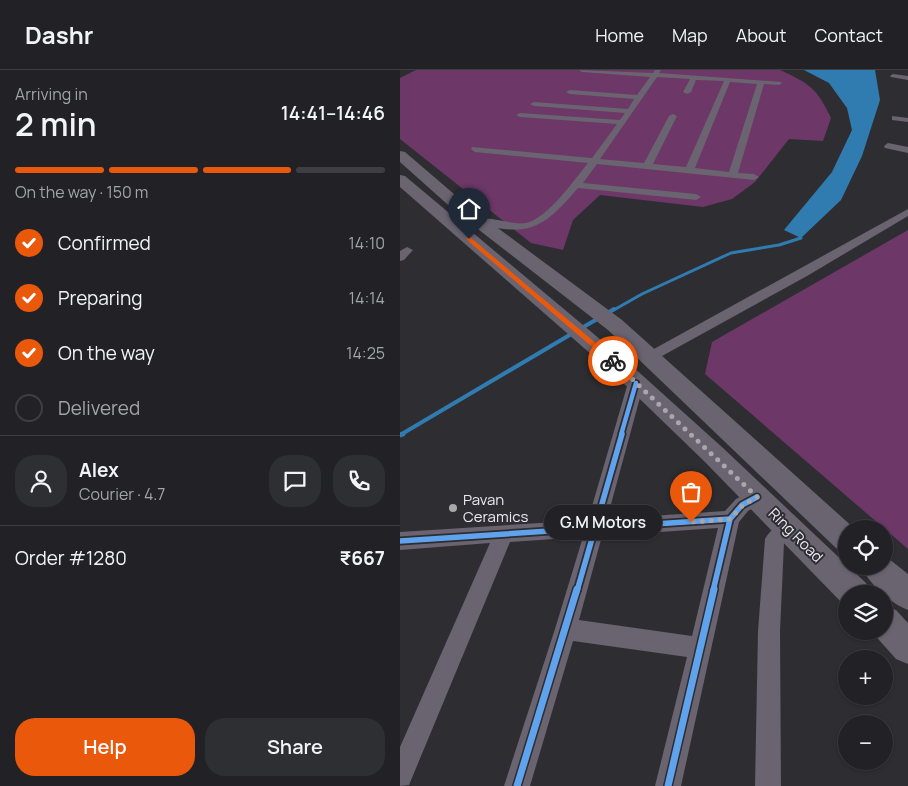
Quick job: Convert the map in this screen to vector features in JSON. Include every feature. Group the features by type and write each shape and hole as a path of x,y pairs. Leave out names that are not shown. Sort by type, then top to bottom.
{"main road":[{"name":"Ring Road","path":"400,155 478,221 615,325 648,358 838,532"},
{"name":"Ring Road","path":"400,180 595,345 757,497 846,585"},
{"path":"630,377 648,358"},
{"path":"886,575 908,595"},
{"path":"893,631 908,647"}],"street":[{"path":"582,70 657,72 694,77 779,83"},
{"path":"478,221 529,226 538,222 572,192 639,97 643,85 657,72"},
{"path":"893,76 908,78"},
{"path":"687,92 694,77"},
{"path":"690,170 728,79"},
{"path":"733,175 761,81"},
{"path":"570,92 639,97"},
{"path":"534,104 629,111"},
{"path":"520,115 621,122"},
{"path":"647,166 673,116"},
{"path":"895,118 908,120"},
{"path":"888,146 908,150"},
{"path":"475,149 754,177"},
{"path":"576,185 696,197"},
{"path":"648,358 803,273 908,212"},
{"path":"518,786 595,528 630,377"},
{"path":"668,786 730,519 742,506 757,497"},
{"path":"400,541 730,519"},
{"path":"768,786 769,631 775,539 789,528"},
{"path":"400,776 504,534"},
{"path":"566,630 700,648"}],"shaded area":[{"path":"416,70 780,70 812,88 817,93 831,118 823,141 789,139 755,182 732,199 703,207 600,195 573,220 563,250 531,243 400,139 400,78"},
{"path":"908,230 908,549 893,536 893,520 874,520 705,374 712,342"}],"water":[{"path":"804,70 875,70 880,100 862,156 841,200 801,238 784,230 832,172 852,130 847,108 829,83"}],"waterway":[{"path":"612,311 642,294 731,253 779,245 801,238"},
{"path":"606,314 614,309"},
{"path":"580,329 599,318"},
{"path":"403,434 400,435 573,333"}],"cycle path":[{"path":"517,786 566,629 636,383"},
{"path":"668,786 730,519 742,505 757,497"},
{"path":"400,541 730,519"}],"way so far":[{"path":"613,361 757,497 742,506 730,519 691,522"}],"place":[{"name":"Pavan Ceramics","path":"453,508"},
{"name":"G.M Motors","path":"691,522"}],"route":[{"path":"469,239 613,361"}]}
